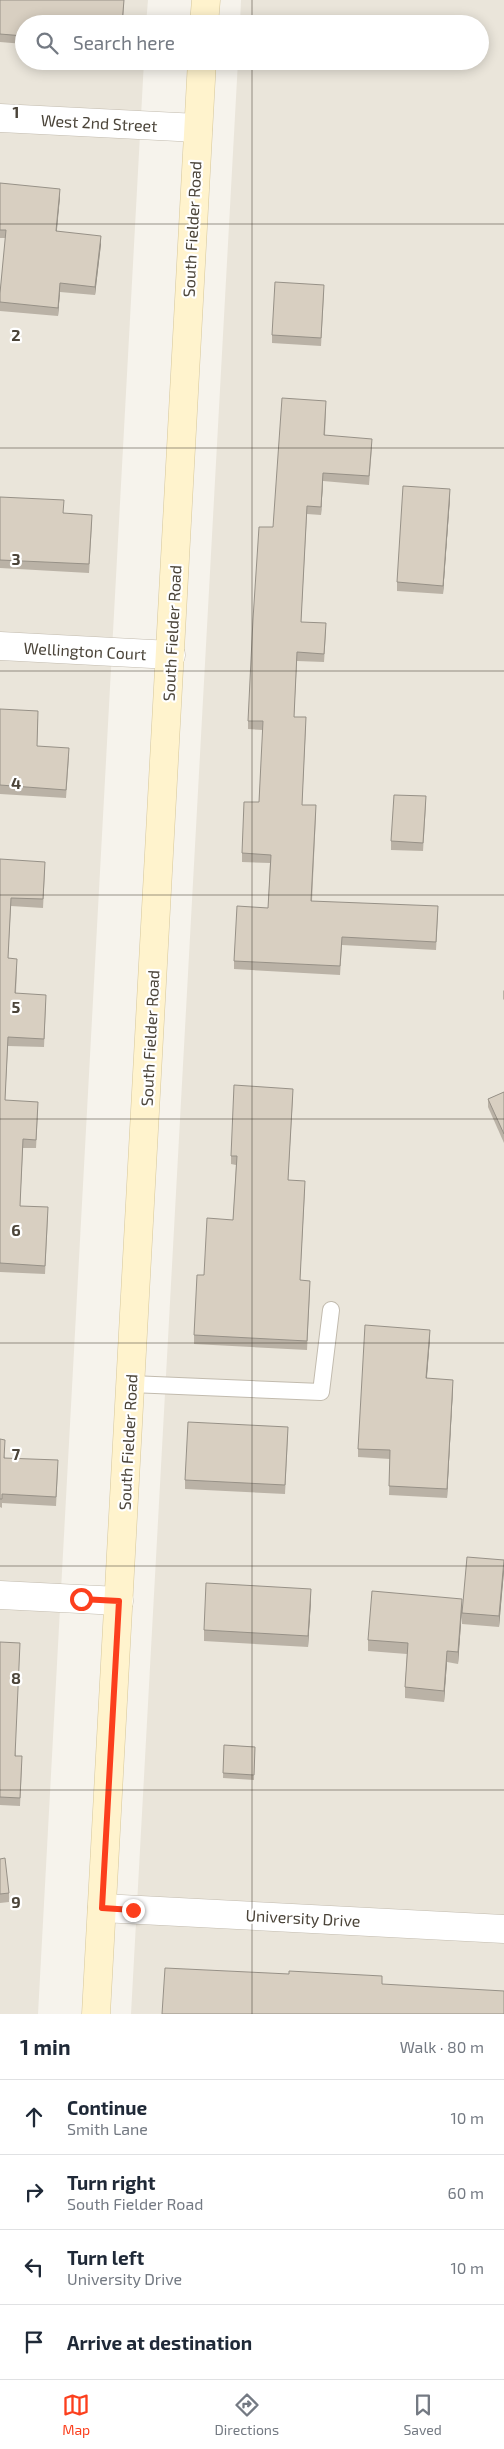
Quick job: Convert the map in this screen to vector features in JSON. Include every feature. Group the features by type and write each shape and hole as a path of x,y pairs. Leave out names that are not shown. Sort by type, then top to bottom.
{"main road":[{"path":"205,15 206,0"},
{"name":"South Fielder Road","path":"96,2014 201,70"}],"street":[{"name":"West 2nd Street","path":"0,118 198,128"},
{"name":"Wellington Court","path":"0,646 171,655"},
{"path":"0,1595 119,1601"},
{"name":"University Drive","path":"102,1908 504,1929"}],"lane":[{"path":"131,1384 321,1392 331,1310"}],"shaded area":[{"path":"0,0 148,0 147,15 15,15 15,70 144,70 38,2014 0,2014"},
{"path":"241,0 504,0 504,2014 131,2014 238,70 489,70 489,15 240,15"}],"building":[{"path":"0,0 124,0 123,15 15,15 15,35 0,34"},
{"path":"0,183 60,189 56,231 101,236 95,287 60,283 58,308 0,302 6,230 0,230"},
{"path":"275,282 324,285 321,338 272,335"},
{"path":"282,398 326,401 324,435 372,439 369,476 323,473 321,507 307,506 301,622 326,623 324,654 297,652 294,717 306,717 302,805 316,805 311,901 438,906 436,942 342,937 340,966 234,961 237,906 268,908 271,855 242,853 244,802 259,802 263,721 248,721 253,619 259,527 273,527"},
{"path":"403,486 450,489 443,586 397,582"},
{"path":"0,497 64,500 63,513 92,515 89,564 0,560"},
{"path":"0,709 38,711 37,746 69,748 66,790 0,785"},
{"path":"394,795 426,796 423,843 391,841"},
{"path":"0,859 45,862 43,899 11,898 8,958 17,959 15,993 46,995 44,1039 8,1037 5,1100 38,1102 36,1140 23,1139 20,1206 48,1207 45,1266 0,1263"},
{"path":"234,1085 293,1089 288,1180 305,1181 300,1280 310,1281 307,1341 194,1335 197,1275 204,1275 207,1218 233,1220 237,1156 231,1156"},
{"path":"504,1092 504,1134 488,1099"},
{"path":"365,1325 430,1330 426,1378 453,1380 447,1489 389,1486 390,1450 358,1449"},
{"path":"188,1422 288,1427 285,1485 185,1480"},
{"path":"0,1439 5,1440 4,1458 58,1460 56,1497 2,1494 2,1499 0,1499"},
{"path":"467,1557 504,1560 499,1616 462,1613"},
{"path":"206,1583 311,1589 308,1636 204,1630"},
{"path":"372,1591 462,1599 458,1652 447,1651 444,1691 405,1687 408,1643 368,1640"},
{"path":"0,1642 20,1643 15,1756 22,1756 20,1798 0,1797"},
{"path":"224,1745 255,1747 254,1775 223,1773"},
{"path":"5,1858 9,1893 0,1894 0,1859"},
{"path":"165,1968 289,1974 289,1971 382,1976 382,1984 504,1991 504,2014 162,2014"}],"route":[{"path":"81,1599 119,1601 102,1908 133,1910"}]}
